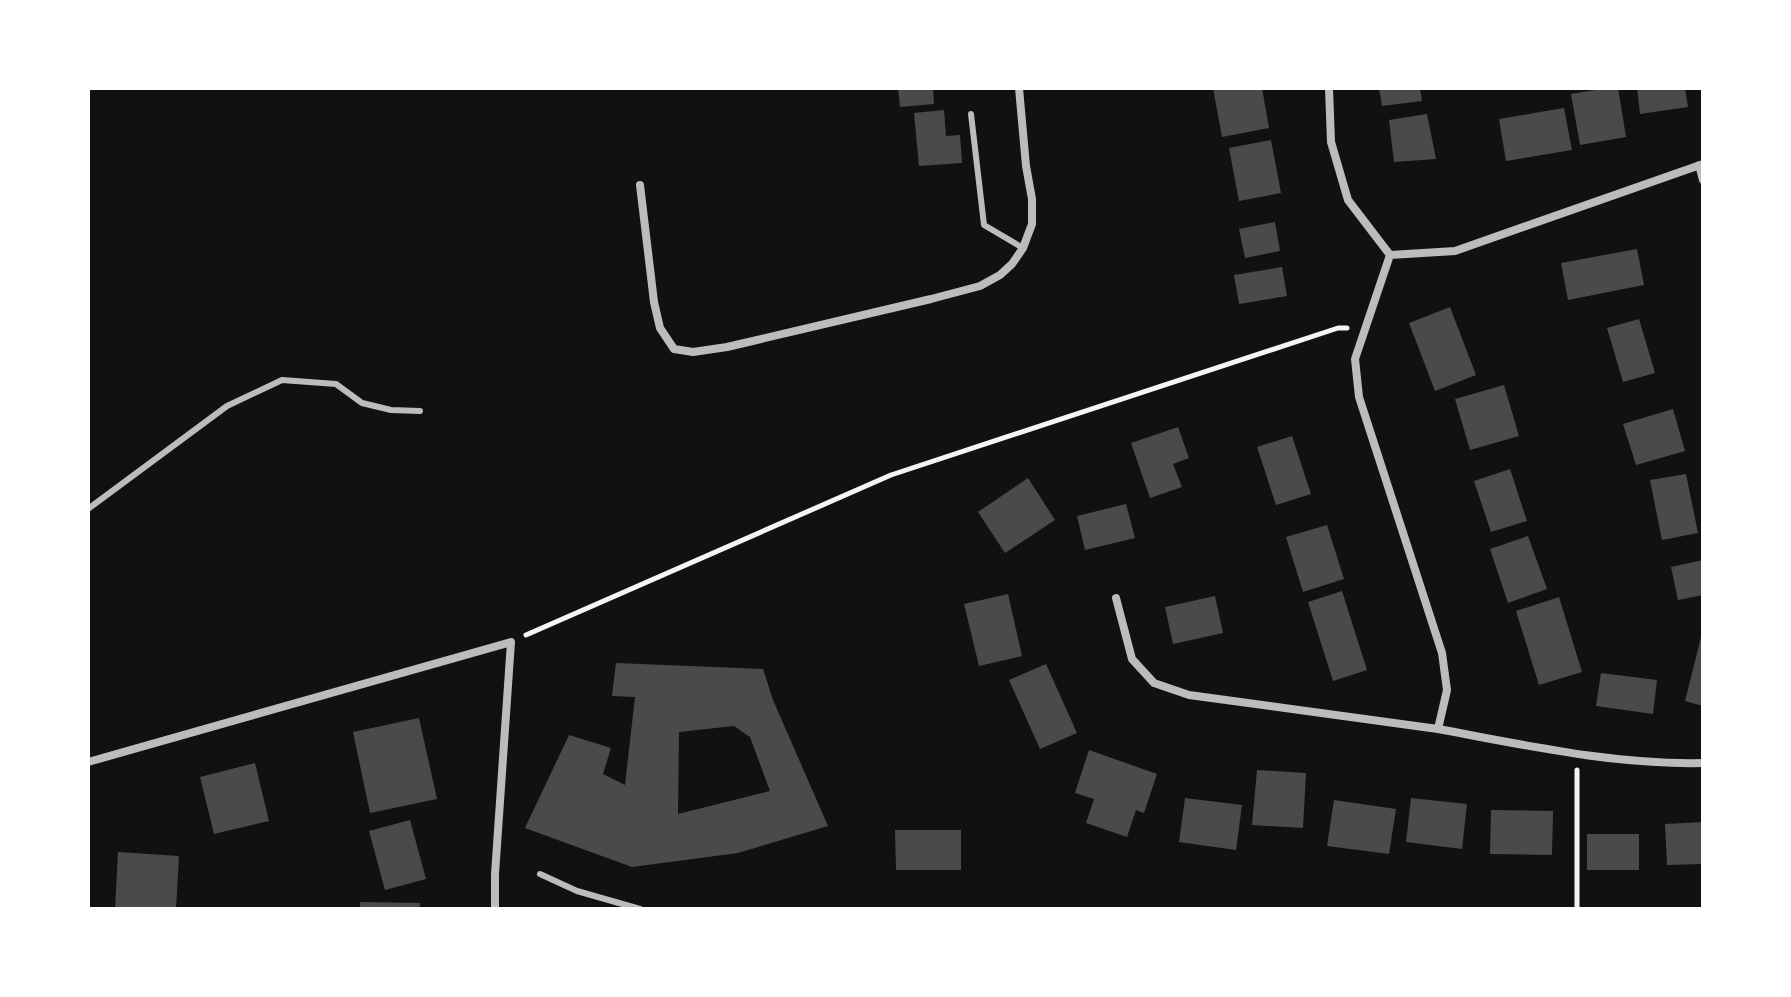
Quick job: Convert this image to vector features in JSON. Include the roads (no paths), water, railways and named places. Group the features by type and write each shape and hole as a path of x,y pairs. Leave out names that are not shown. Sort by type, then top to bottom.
{"street":[{"path":"640,185 654,302 660,328 674,349 693,352 727,347 980,286 1012,264 1023,248 1032,224 1019,88"},
{"path":"1329,88 1331,142 1348,200 1390,255"},
{"path":"1390,255 1455,251 1701,164 1703,180"},
{"path":"1390,255 1355,359 1359,397 1442,653 1447,690 1438,729"},
{"path":"1116,598 1132,659 1154,683 1189,695 1438,729 1577,754 1672,764 1703,763"},
{"path":"88,762 511,642 495,909"}],"lane":[{"path":"971,114 984,225 1023,248"},
{"path":"88,509 227,406 282,380 336,384 362,403 391,410 420,411"},
{"path":"540,874 577,891 640,909"}]}
